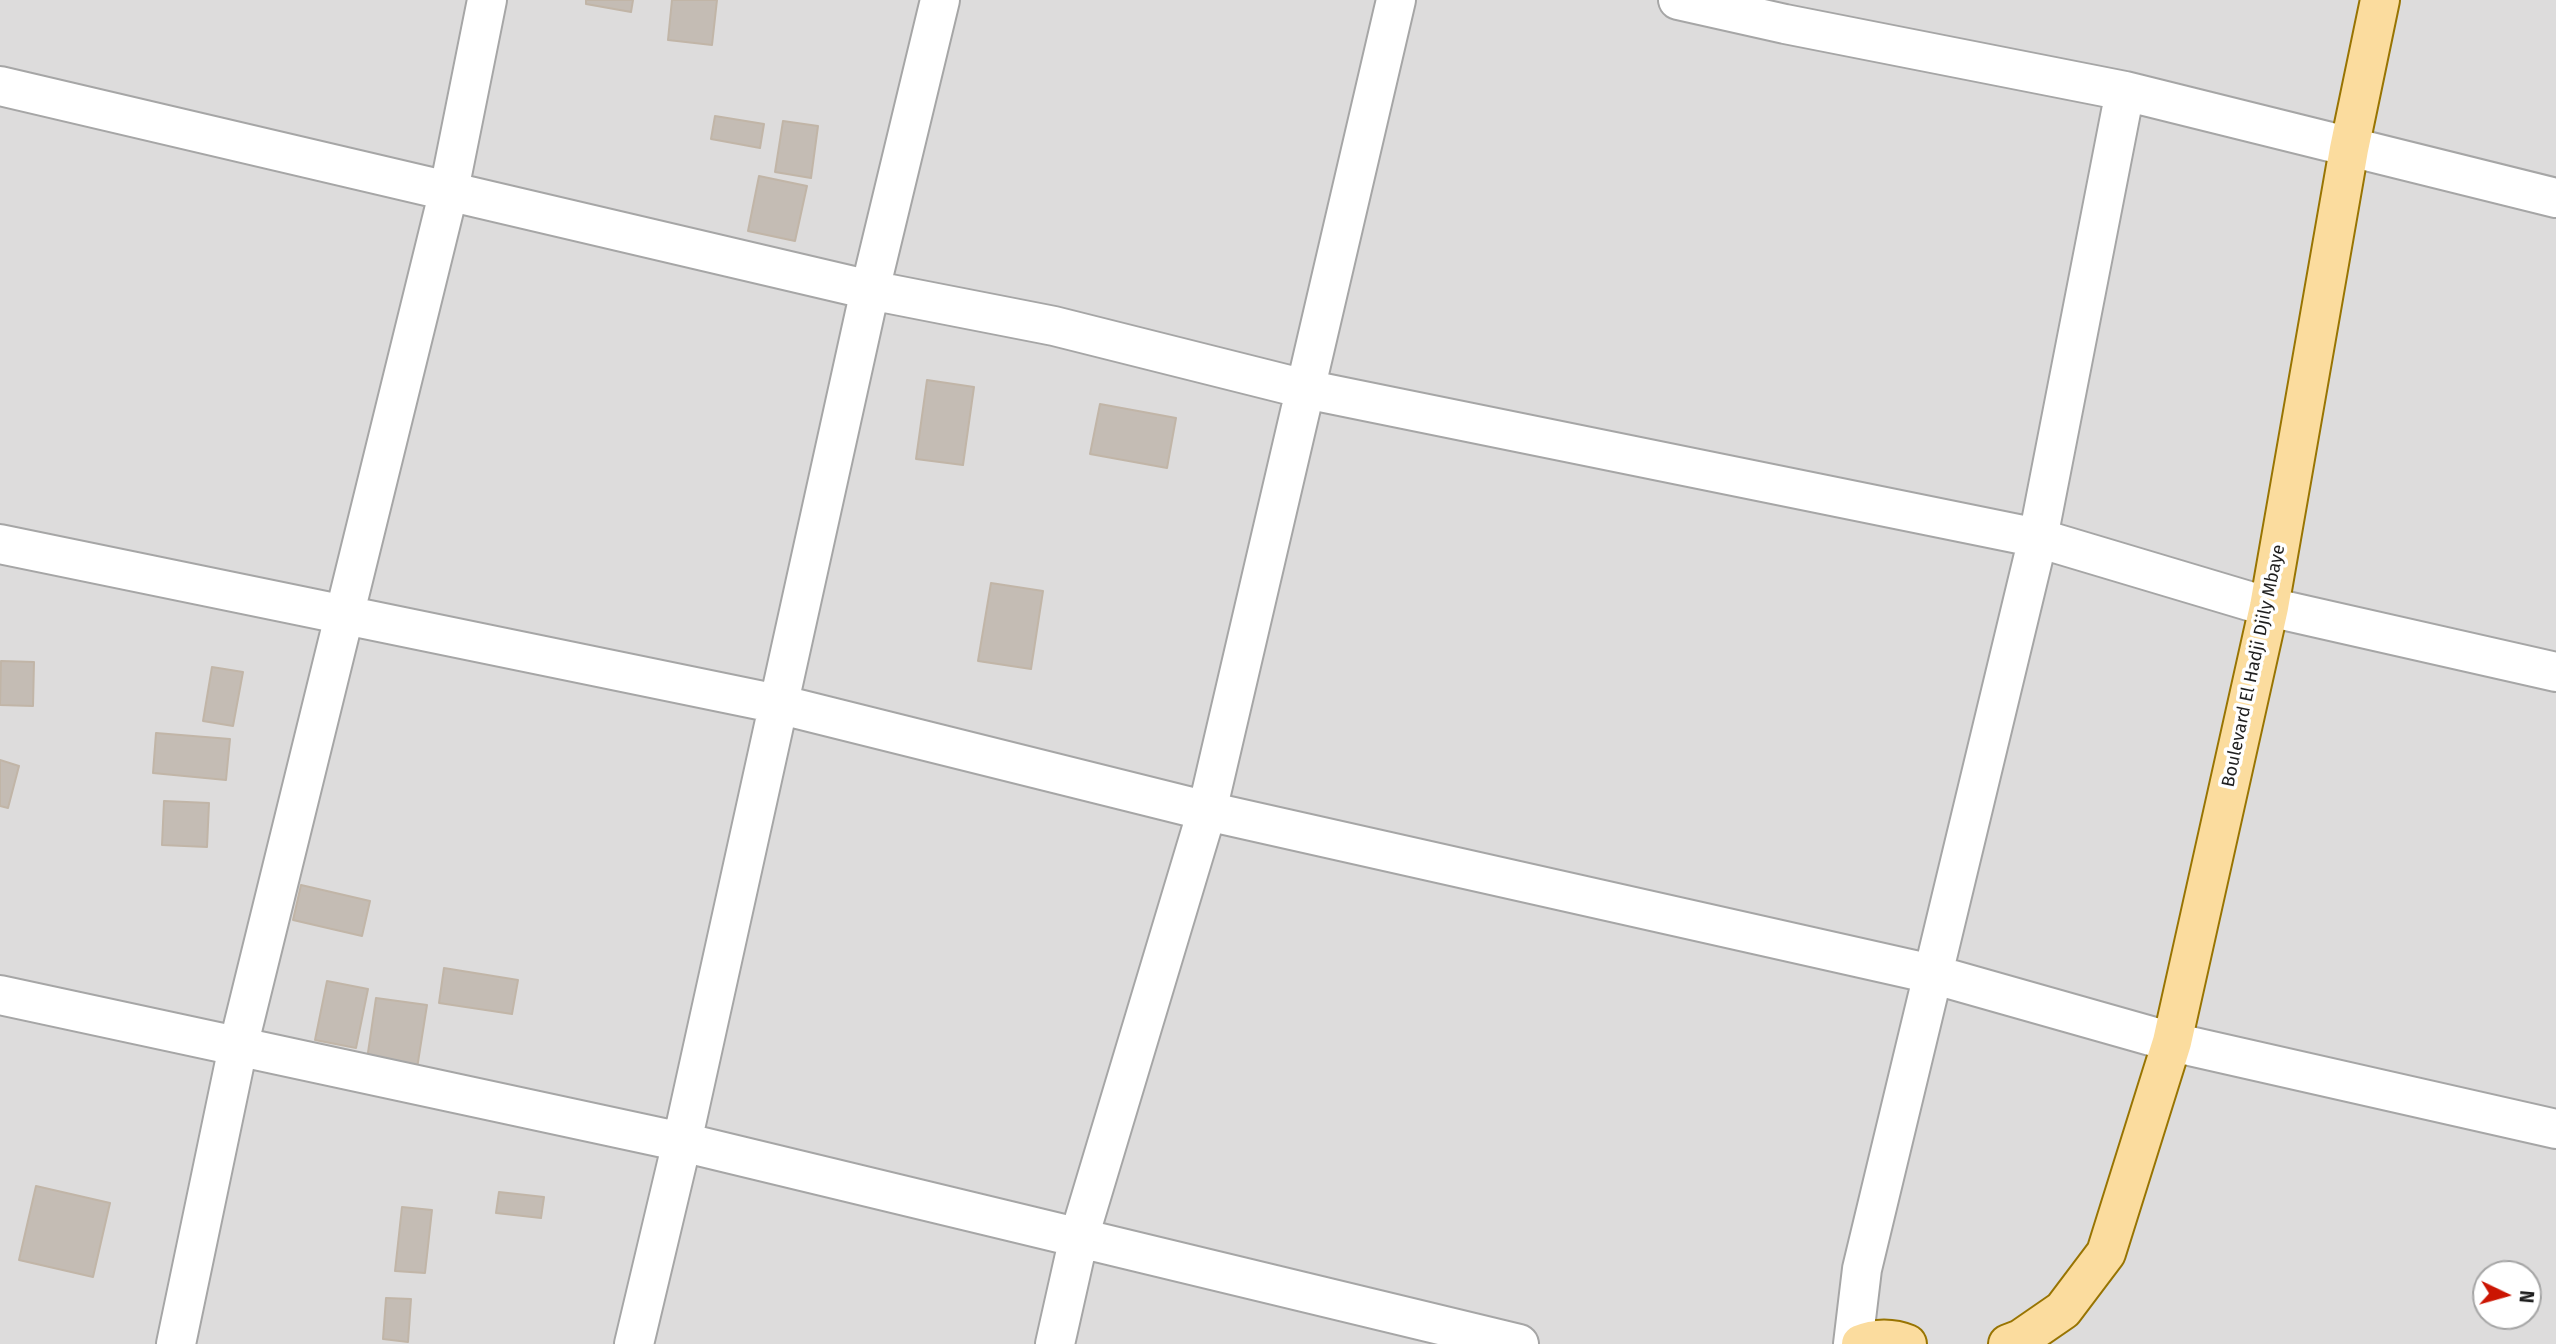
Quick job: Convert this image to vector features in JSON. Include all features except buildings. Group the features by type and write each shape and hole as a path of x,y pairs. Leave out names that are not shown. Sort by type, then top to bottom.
{"main road":[{"name":"Boulevard El Hadji Djily Mbaye","path":"2008,1344 2021,1339 2063,1310 2106,1253 2172,1042 2269,607 2349,149 2380,0"},
{"path":"1861,1344 1870,1340 1898,1340 1908,1344"}],"street":[{"path":"176,1344 238,1047 449,190 487,0"},
{"path":"634,1344 682,1142 870,290 940,0"},
{"path":"1055,1344 1079,1237 1208,811 1396,0"},
{"path":"1678,0 1798,27 2125,91 2349,149 2556,198"},
{"path":"0,86 870,290 1054,326 1305,389 2038,538 2269,607 2556,673"},
{"path":"1853,1344 1862,1269 2038,538 2125,91"},
{"path":"0,544 778,704 1208,811 1932,974 2172,1042 2556,1129"},
{"path":"0,996 682,1142 1519,1344"}],"shaded area":[{"path":"0,0 2556,0 2556,1344 0,1344"}]}
